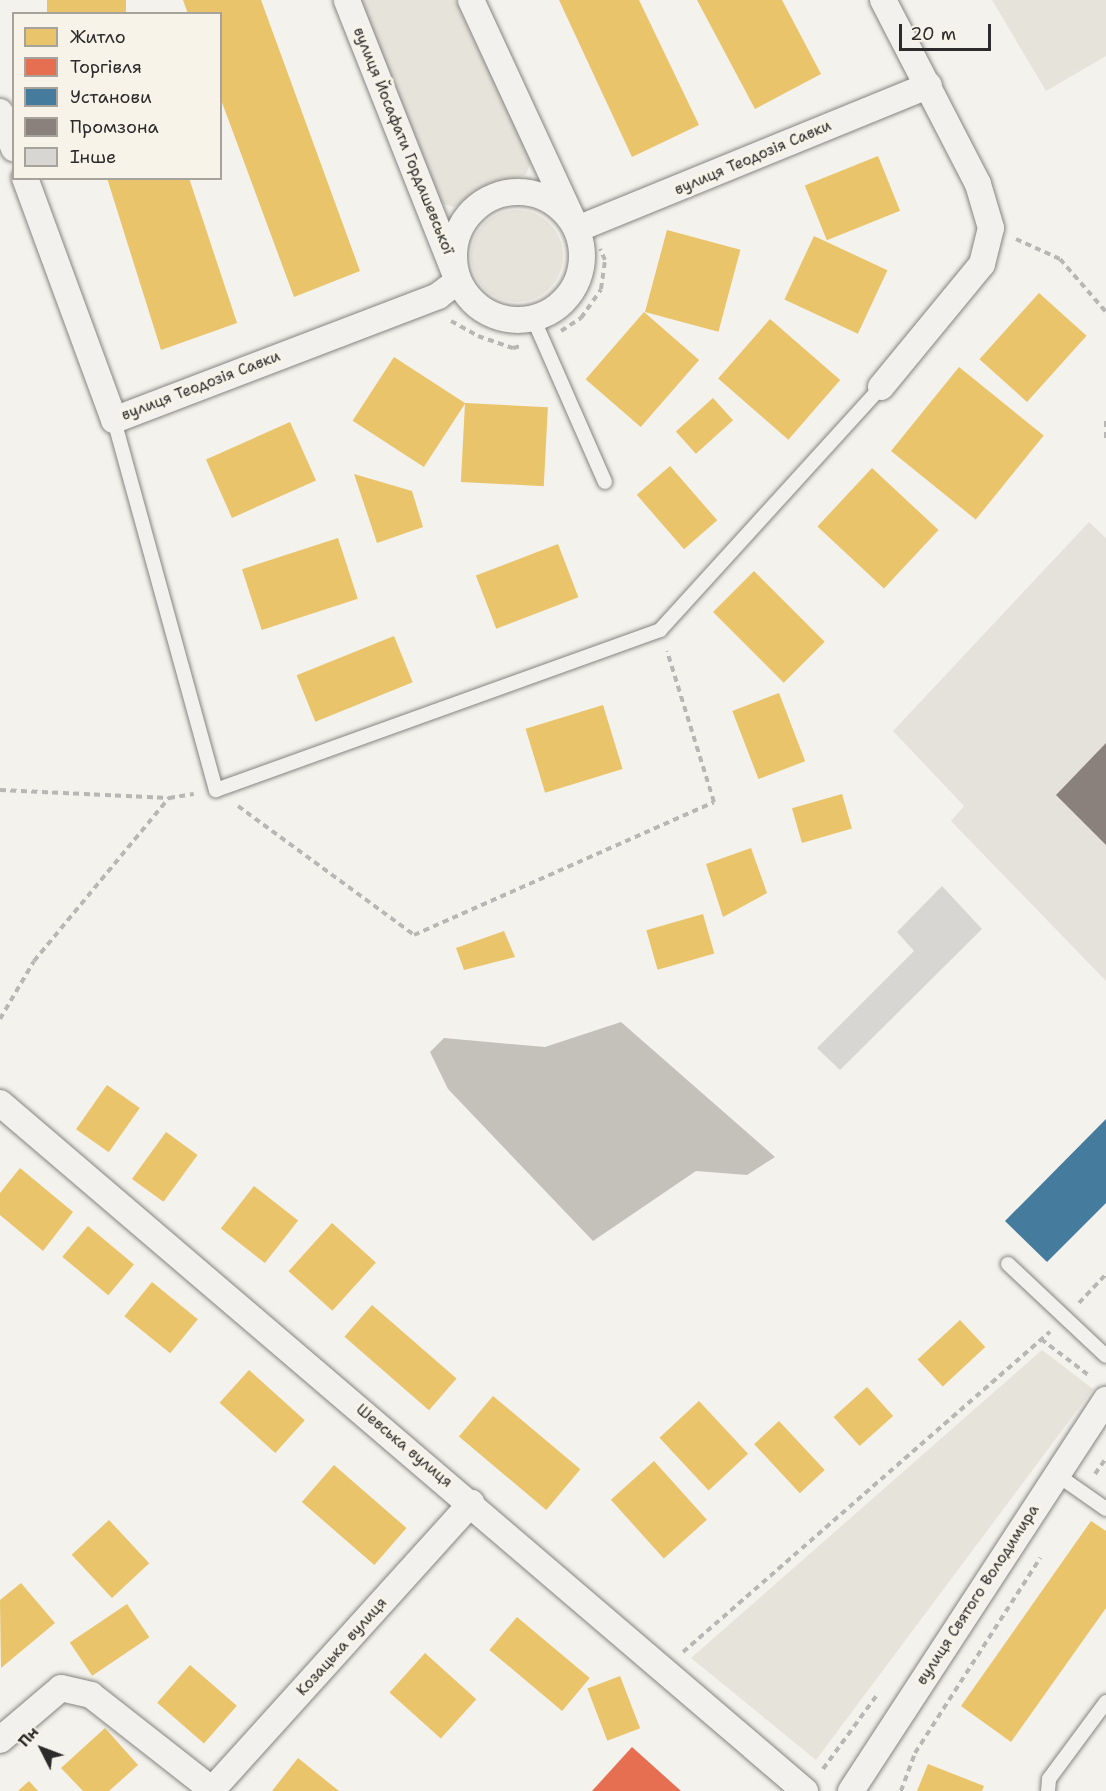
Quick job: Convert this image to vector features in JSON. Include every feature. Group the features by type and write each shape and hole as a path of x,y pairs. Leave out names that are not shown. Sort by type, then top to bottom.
{"street":[{"name":"вулиця Йосафати Гордашевської","path":"347,0 448,288 471,300 489,314 537,330 550,311 576,284 582,257 584,228 471,0"},
{"path":"881,387 982,264 991,228 978,184 929,85 883,0"},
{"name":"вулиця Теодозія Савки","path":"584,228 929,85"},
{"path":"0,112 12,143"},
{"name":"вулиця Теодозія Савки","path":"26,180 114,420 448,288"},
{"name":"вулиця Йосафати Гордашевської","path":"448,288 457,232 471,210 492,196 517,190 541,195 584,228"},
{"name":"Шевська вулиця","path":"0,1102 471,1503 812,1784"},
{"name":"вулиця Святого Володимира","path":"851,1791 1056,1474 1100,1390"},
{"name":"Козацька вулиця","path":"0,1740 61,1688 81,1692 92,1695 212,1791 471,1503"}],"lane":[{"path":"537,330 605,482"},
{"path":"114,420 216,790 660,630 881,387"},
{"path":"1008,1264 1106,1356"},
{"path":"1056,1474 1106,1509"},
{"path":"1048,1791 1049,1779 1106,1702"}],"path":[{"path":"448,288 452,322 478,336 513,348 537,330 581,318 601,289 604,260 584,228"},
{"path":"991,228 1060,259 1106,312"},
{"path":"1106,421 1106,438"},
{"path":"0,790 169,798 216,790 414,935 714,802 660,630"},
{"path":"0,1018 34,961 169,798"},
{"path":"678,1656 1065,1319 1106,1275"},
{"path":"1041,1339 1100,1390"},
{"path":"1082,1492 1106,1458"},
{"path":"901,1791 915,1753 1044,1552"},
{"path":"812,1784 880,1690"}],"shaded area":[{"path":"358,0 455,0 532,159 526,175 490,187 454,207 437,202"},
{"path":"992,0 1106,0 1106,56 1046,91"},
{"path":"517,210 535,213 550,223 560,238 563,256 560,274 550,289 535,299 517,302 499,299 484,289 474,274 471,256 474,238 484,223 499,213"},
{"path":"1089,522 1106,538 1106,981 951,821 964,806 893,731"},
{"path":"621,1022 775,1157 747,1175 696,1171 593,1241 448,1089 430,1052 444,1038 545,1047"},
{"path":"1042,1350 1093,1389 816,1760 691,1658"}],"building: Житло":[{"path":"47,0 126,0 126,12 47,12"},
{"path":"183,0 261,0 360,271 294,297 222,102 222,12 187,12"},
{"path":"559,0 639,0 699,125 632,157"},
{"path":"697,0 782,0 821,74 755,109"},
{"path":"878,156 900,211 827,240 805,186"},
{"path":"108,180 190,180 237,323 161,350"},
{"path":"667,230 740,250 718,332 645,312"},
{"path":"814,236 887,270 858,334 784,299"},
{"path":"1039,293 1087,336 1027,402 979,359"},
{"path":"644,312 699,360 641,427 586,379"},
{"path":"770,319 840,380 788,440 718,379"},
{"path":"394,357 465,403 424,467 353,421"},
{"path":"959,367 1044,436 976,520 891,451"},
{"path":"713,398 733,420 696,454 676,431"},
{"path":"465,403 548,407 544,486 461,482"},
{"path":"290,422 316,480 232,518 206,459"},
{"path":"670,466 717,520 684,549 637,495"},
{"path":"872,468 939,530 884,589 817,527"},
{"path":"354,474 412,491 423,527 377,543"},
{"path":"338,538 358,599 262,630 242,569"},
{"path":"558,544 578,597 496,629 476,576"},
{"path":"754,571 825,642 784,683 713,612"},
{"path":"394,636 413,682 315,722 297,675"},
{"path":"779,693 805,761 758,779 732,711"},
{"path":"603,705 623,769 545,793 526,729"},
{"path":"842,794 852,829 802,843 792,808"},
{"path":"751,848 767,893 723,917 706,864"},
{"path":"703,914 714,953 658,970 646,930"},
{"path":"504,931 515,957 464,970 456,948"},
{"path":"107,1085 140,1108 109,1152 76,1129"},
{"path":"166,1132 198,1155 163,1202 132,1179"},
{"path":"20,1168 73,1212 43,1251 0,1215 0,1193"},
{"path":"254,1186 298,1220 265,1263 221,1229"},
{"path":"332,1223 376,1262 332,1311 289,1271"},
{"path":"88,1226 134,1265 108,1295 62,1257"},
{"path":"152,1282 198,1319 170,1353 124,1316"},
{"path":"372,1305 457,1378 429,1410 344,1337"},
{"path":"960,1320 985,1347 943,1387 918,1360"},
{"path":"249,1370 305,1420 275,1453 220,1403"},
{"path":"867,1387 893,1416 860,1446 834,1417"},
{"path":"493,1396 580,1469 546,1510 459,1437"},
{"path":"699,1401 748,1454 709,1490 660,1438"},
{"path":"779,1421 825,1470 800,1493 754,1444"},
{"path":"654,1461 707,1520 664,1559 611,1500"},
{"path":"334,1465 406,1528 374,1565 302,1502"},
{"path":"109,1520 149,1563 112,1598 72,1555"},
{"path":"1091,1521 1106,1531 1106,1608 1011,1742 961,1706"},
{"path":"21,1583 55,1623 1,1668 0,1600"},
{"path":"127,1604 149,1637 92,1676 70,1643"},
{"path":"517,1617 590,1678 562,1711 489,1650"},
{"path":"425,1653 476,1699 441,1739 390,1692"},
{"path":"190,1665 237,1706 204,1743 157,1703"},
{"path":"620,1676 640,1728 607,1741 587,1689"},
{"path":"105,1728 138,1765 109,1791 83,1791 61,1768"},
{"path":"298,1758 339,1791 272,1791"},
{"path":"928,1764 984,1786 982,1791 917,1791"},
{"path":"29,1781 38,1791 18,1791"}],"building: Торгівля":[{"path":"632,1747 681,1791 592,1791"}],"building: Установи":[{"path":"1106,1119 1106,1203 1047,1262 1005,1221"}],"building: Промзона":[{"path":"1106,743 1106,845 1056,795"}],"building: Інше":[{"path":"942,886 982,929 840,1070 817,1048 914,951 897,932"}]}
